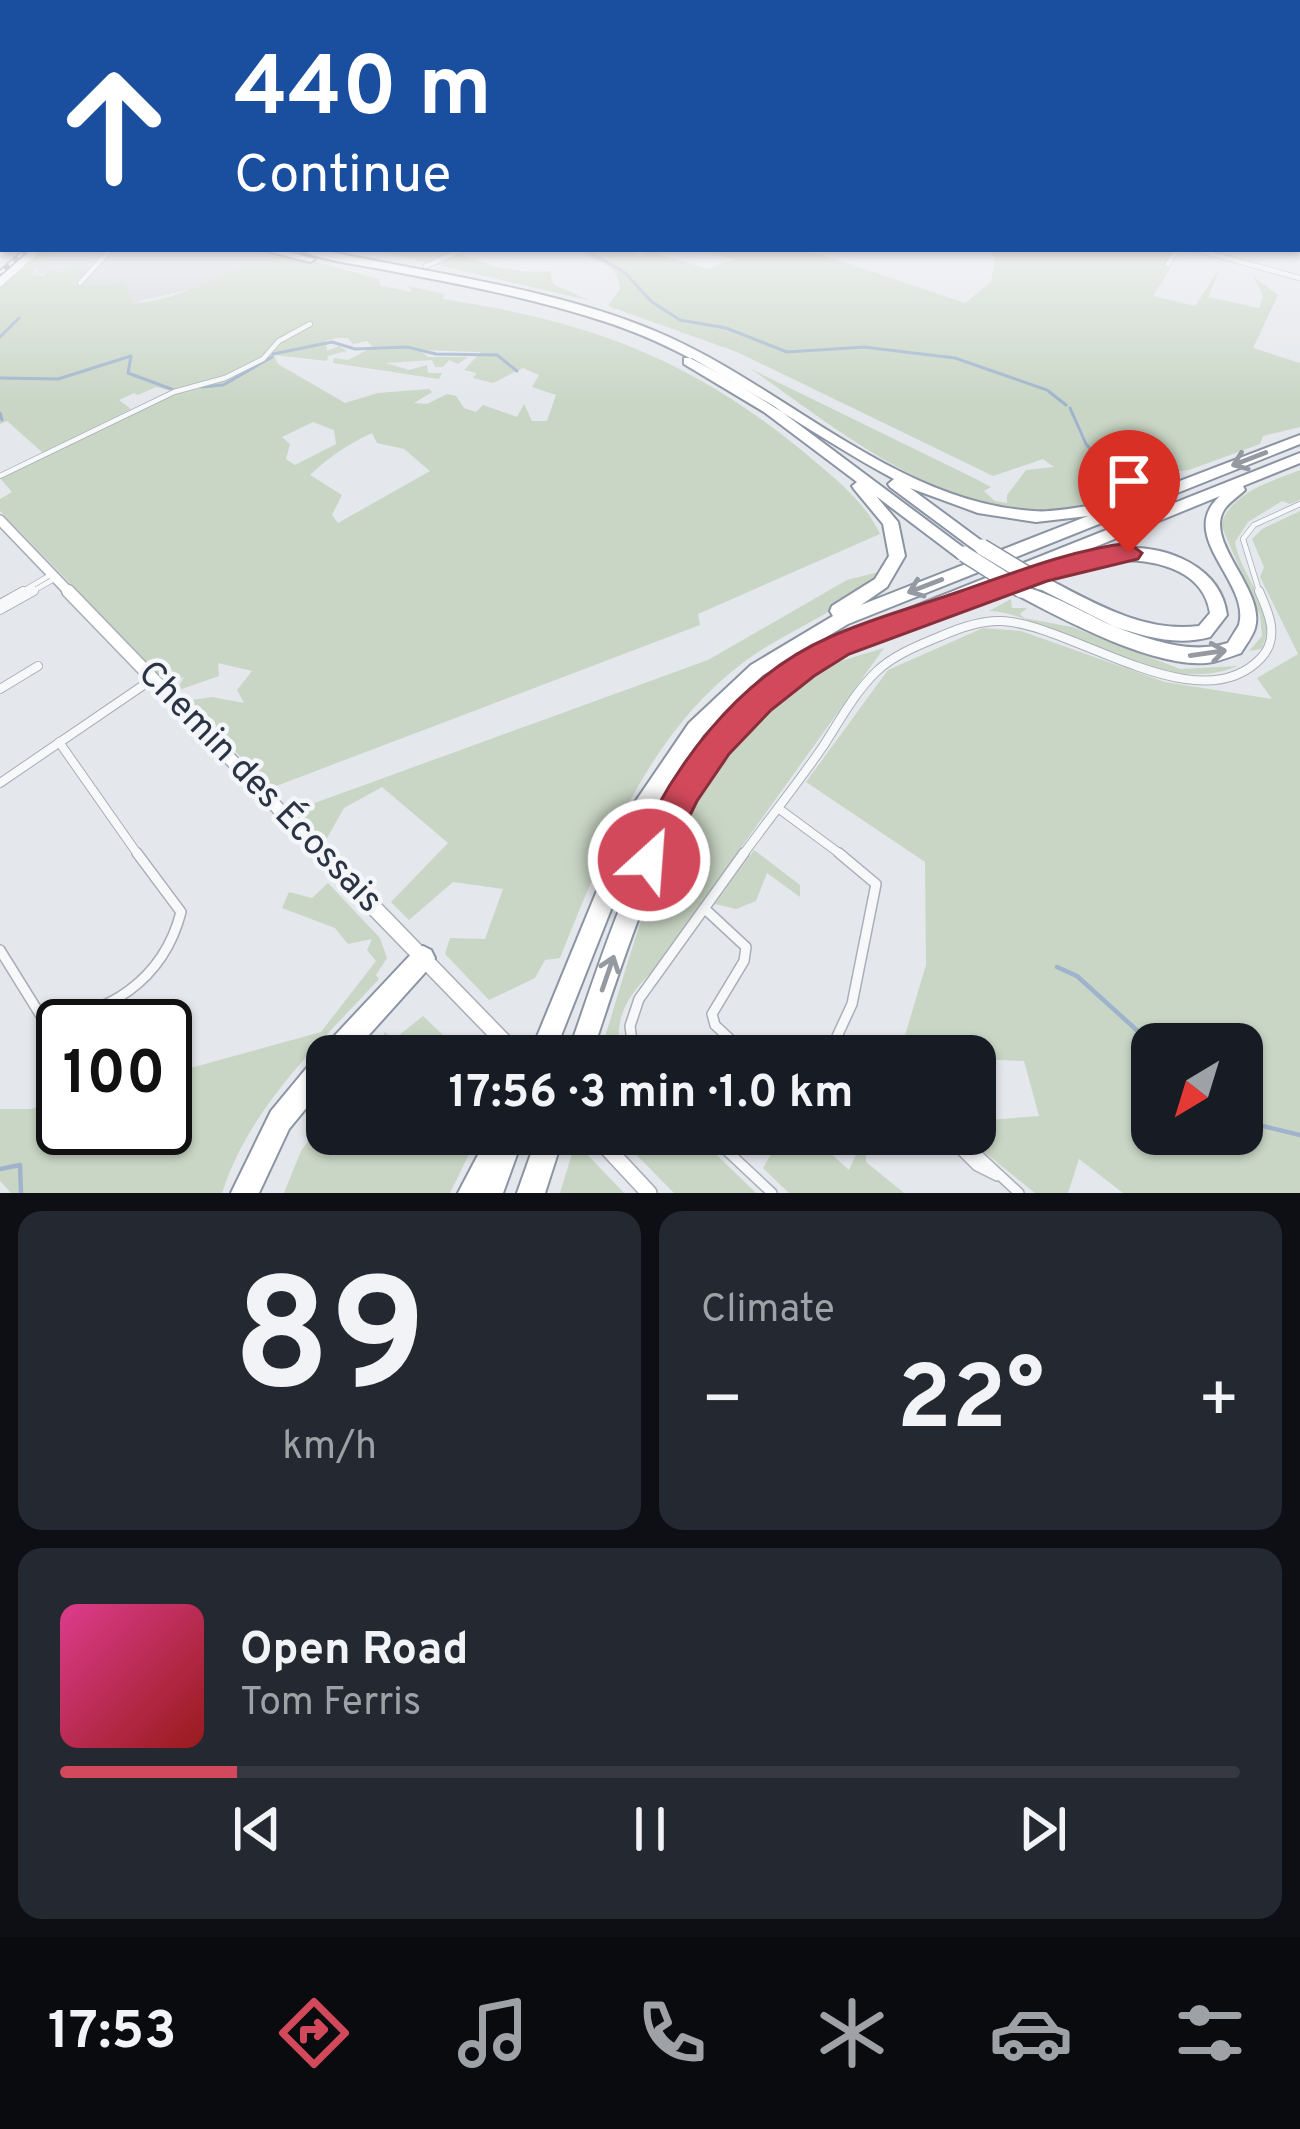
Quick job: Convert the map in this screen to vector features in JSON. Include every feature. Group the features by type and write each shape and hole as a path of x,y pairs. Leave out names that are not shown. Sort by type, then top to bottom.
{"highway":[{"path":"438,290 614,331 710,372 973,550 1040,582 1108,614 1168,634 1204,632 1219,615 1212,591 1185,567 1148,554 1114,553 1039,574 838,646"},
{"path":"480,290 612,320 699,354 905,480 973,508 1051,518 1151,498"},
{"path":"781,401 1021,590 1162,651 1201,656 1230,650 1242,639 1247,618 1215,539 1213,518 1223,500 1265,472"},
{"path":"549,1035 619,854 651,792 708,715 783,651 881,584 893,568 898,550 891,525 876,504 801,433"},
{"path":"783,651 848,616 1300,440"},
{"path":"586,1035 641,880 685,790 751,708 790,676 838,646 1300,458"},
{"path":"364,1035 426,961"},
{"path":"354,1035 426,961"},
{"path":"245,1193 277,1126 306,1089"},
{"path":"256,1193 282,1138 306,1105"},
{"path":"472,1193 495,1155"},
{"path":"489,1193 501,1155"},
{"path":"530,1193 545,1155"},
{"path":"542,1193 550,1155"}],"main road":[{"name":"Chemin des Écossais","path":"0,520 498,1035"},
{"path":"614,1155 653,1193"}],"street":[{"path":"0,476 170,393 225,378 262,359 279,341 310,324"},
{"path":"630,1035 635,1006 882,667 981,623 1024,625 1170,675 1223,676 1250,668 1267,653 1274,630 1244,556 1243,539 1254,525 1300,504"},
{"path":"0,607 54,576"},
{"path":"0,689 38,666"},
{"path":"0,783 153,678"},
{"path":"0,950 41,1016 64,1018 112,1006 168,948 179,929 181,912 129,846 107,806 59,742"},
{"path":"778,808 869,874 876,884 852,1004 837,1035"},
{"path":"705,908 746,947 744,961 712,1014 724,1035"},
{"path":"732,1155 772,1193"},
{"path":"966,1155 1019,1193"}],"shaded area":[{"path":"121,290 187,290 132,303"}],"green space":[{"path":"0,290 127,290 133,303 188,290 425,290 444,294 443,299 588,331 632,347 718,390 847,490 880,534 698,614 700,625 271,788 186,701 212,697 244,703 237,690 252,671 218,663 219,676 176,691 184,677 167,683 0,511 0,499 12,492 0,478 176,392 156,387 134,393 119,400 131,409 43,453 7,421 0,424","holes":["348,338 353,344 367,341 373,347 348,360 334,358 333,363 439,379 442,373 428,373 427,365 409,370 386,363 432,360 435,367 443,367 449,360 458,364 468,357 428,357 420,350 481,352 464,370 477,373 473,378 493,383 523,368 539,375 532,387 556,395 547,421 532,421 524,404 517,417 483,405 476,412 447,394 427,404 414,403 432,392 429,389 378,393 345,403 278,364 274,355 327,361 328,356 347,351 339,346 327,351 326,341","313,422 334,430 336,444 295,465 286,459 290,444 282,437","372,433 377,443 404,449 430,471 338,523 332,515 342,495 310,475 339,451"]},
{"path":"543,290 566,290 591,301"},
{"path":"620,290 926,290 965,303 981,290 1157,290 1153,296 1195,306 1206,290 1211,290 1208,297 1259,308 1260,290 1271,290 1278,295 1253,348 1300,363 1300,427 1263,436 1260,444 1189,470 1149,475 1121,488 1111,471 1099,475 1097,501 1049,509 1003,506 957,494 913,475 828,424 751,369 991,487 984,491 995,501 1007,503 1007,495 1026,470 1054,467 1043,459 993,476 737,352 608,306"},
{"path":"1300,470 1300,500 1282,501 1248,522 1235,542 1266,621 1261,649 1249,651 1262,636 1260,615 1221,525 1243,496"},
{"path":"1300,511 1300,1193 1123,1193 1079,1159 1068,1193 1035,1193 988,1155 996,1155 996,1119 1039,1116 1024,1061 996,1060 996,1035 905,1035 926,965 925,862 806,782 888,670 983,628 1021,631 1165,682 1272,699 1257,678 1298,654 1260,577 1264,567 1252,539"},
{"path":"883,571 853,596 744,662 710,691 681,723 632,797 560,958 545,960 535,978 489,1000 445,954 450,938 485,939 503,889 453,882 409,920 391,902 448,843 382,787 344,808 323,845 290,812 708,660 847,580"},
{"path":"1011,599 1012,608 1027,608 1020,614 1024,618 1072,627 1180,669 1238,666 1190,674 1139,665 1017,616 989,611"},
{"path":"884,648 628,1000 619,1035 606,1035 648,901 692,802 721,757 756,716 798,681 829,665"},
{"path":"754,850 800,885 800,897 767,873 756,901 736,909 715,904"},
{"path":"328,883 380,938 387,958 376,975 379,979 326,1035 310,1035 321,1032 376,961 367,950 372,939 348,944 335,928 282,908 289,892 312,898"},
{"path":"423,1016 443,1035 399,1035"},
{"path":"306,1036 306,1057 250,1132 222,1193 11,1193 0,1181 0,1109 36,1108 36,1155 192,1155 192,1068"},
{"path":"306,1144 306,1155 469,1155 450,1193 284,1193"},
{"path":"572,1155 588,1155 624,1193 560,1193"},
{"path":"637,1155 717,1155 756,1193 674,1193"},
{"path":"771,1155 832,1155 849,1170 856,1155 866,1155 866,1162 904,1193 789,1193 763,1168"}],"waterway":[{"path":"640,290 680,320 726,328 787,352 864,347 955,358 1047,390 1066,405"},
{"path":"0,337 19,318"},
{"path":"273,354 332,342 355,349 407,347 436,354 497,355 517,371"},
{"path":"0,378 58,379 131,356 128,373 174,390"},
{"path":"225,384 272,357"},
{"path":"202,387 223,385"},
{"path":"1070,408 1086,444 1101,461"},
{"path":"0,413 2,420"},
{"path":"1103,465 1115,491"},
{"path":"1057,967 1077,976 1131,1025"},
{"path":"1263,1126 1300,1135"},
{"path":"0,1169 20,1165 21,1193"}],"route":[{"path":"649,860 685,790 718,744 760,700 803,667 838,646 1039,574 1097,556 1129,553"}]}
